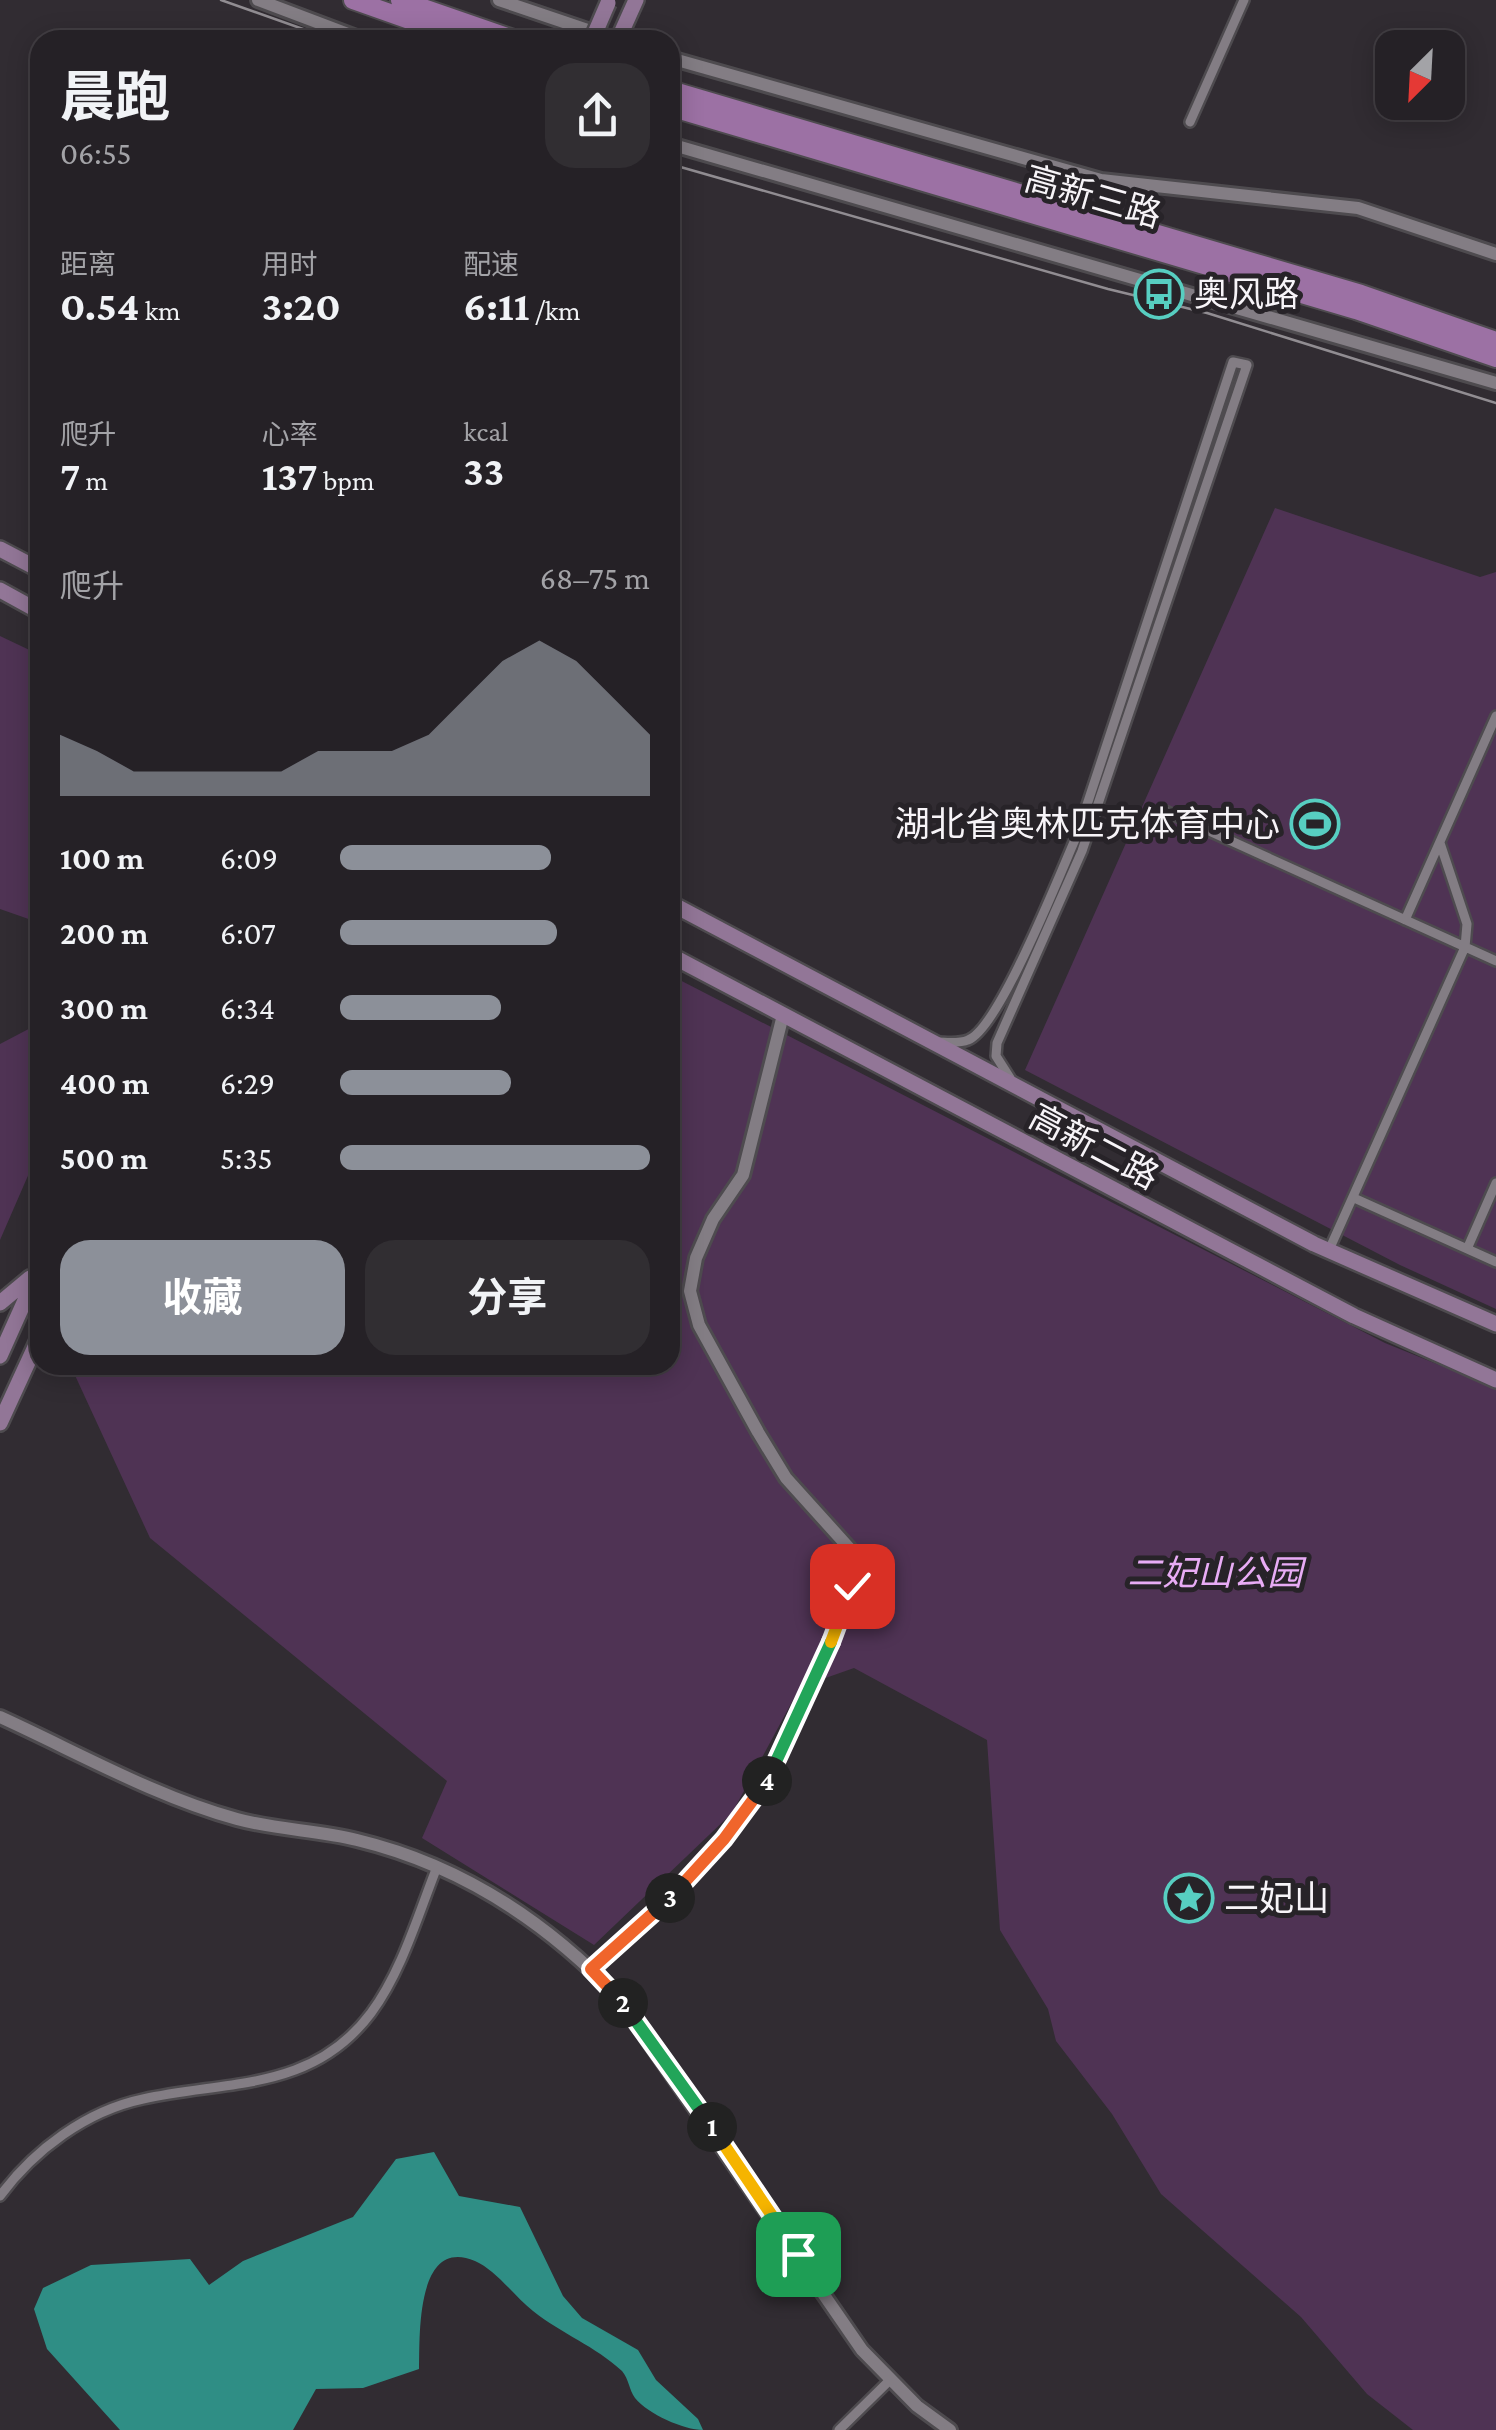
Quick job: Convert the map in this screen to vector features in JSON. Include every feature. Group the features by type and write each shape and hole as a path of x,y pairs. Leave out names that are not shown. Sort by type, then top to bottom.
{"highway":[{"path":"353,0 438,30"},
{"path":"400,0 487,30"},
{"name":"高新三路","path":"680,93 1361,294 1496,340"},
{"name":"高新三路","path":"680,109 1339,304 1496,358"}],"main road":[{"path":"596,30 610,0"},
{"path":"622,30 636,0"},
{"path":"0,549 30,565"},
{"path":"0,590 30,606"},
{"name":"高新二路","path":"680,907 1329,1250 1496,1324"},
{"name":"高新二路","path":"680,960 1354,1316 1496,1380"},
{"path":"0,1303 30,1277"},
{"path":"28,1361 1,1351 30,1289"},
{"path":"0,1423 30,1357"}],"street":[{"path":"258,0 338,30"},
{"path":"499,0 588,30"},
{"path":"1190,122 1244,0"},
{"name":"高新三路","path":"680,61 1101,180 1358,208 1496,254"},
{"name":"高新三路","path":"680,147 1496,383"},
{"path":"936,1042 968,1040 992,1019 1053,889 1076,835 1233,362 1247,365 1082,851 997,1043 1003,1070 1018,1088"},
{"path":"1405,920 1496,716"},
{"path":"1165,811 1496,961"},
{"path":"1329,1250 1465,947 1468,924 1440,843"},
{"path":"591,1969 663,1906 724,1839 766,1783 835,1634 854,1576 850,1550 786,1478 758,1432 699,1325 690,1290 696,1258 712,1219 743,1176 783,1015"},
{"path":"1466,1249 1496,1183"},
{"path":"1354,1198 1496,1262"},
{"path":"0,1717 209,1810 281,1829 355,1839 437,1867 482,1886 542,1927 619,1998 862,2350 950,2430"},
{"path":"0,2196 41,2151 102,2113 140,2100 270,2082 309,2066 345,2040 371,2014 391,1980 437,1867"},
{"path":"840,2430 891,2380"}],"green space":[{"name":"湖北省奥林匹克体育中心","path":"1275,508 1480,577 1496,572 1496,1309 1400,1265 1025,1070"},
{"path":"0,636 30,650 30,920 0,909"},
{"name":"二妃山公园","path":"680,980 1385,1343 1496,1388 1496,2430 1413,2430 1367,2394 1301,2317 1161,2194 1112,2114 1056,2041 1048,2009 1000,1930 987,1740 854,1668 800,1687 732,1813 594,1945 422,1838 447,1781 150,1538 75,1375 680,1375"},
{"path":"30,1028 30,1171 0,1240 0,1044"}],"shaded area":[{"path":"434,2152 459,2196 520,2207 563,2296 582,2318 638,2350 656,2380 698,2419 703,2430 677,2424 648,2410 635,2398 624,2374 612,2362 533,2311 483,2265 455,2257 441,2263 425,2294 419,2369 363,2388 316,2389 293,2430 120,2430 47,2349 34,2309 43,2288 91,2265 190,2259 209,2285 243,2261 353,2217 396,2159"}],"tram line":[{"path":"221,0 306,30"},
{"path":"680,167 1108,289 1207,313 1496,403"}],"place":[{"name":"奥风路","path":"1159,294"},
{"name":"湖北省奥林匹克体育中心","path":"1315,824"},
{"name":"二妃山","path":"1189,1898"}],"route":[{"path":"798,2254 640,2026 591,1969 663,1906 724,1839 766,1783 835,1634 852,1586"}]}
